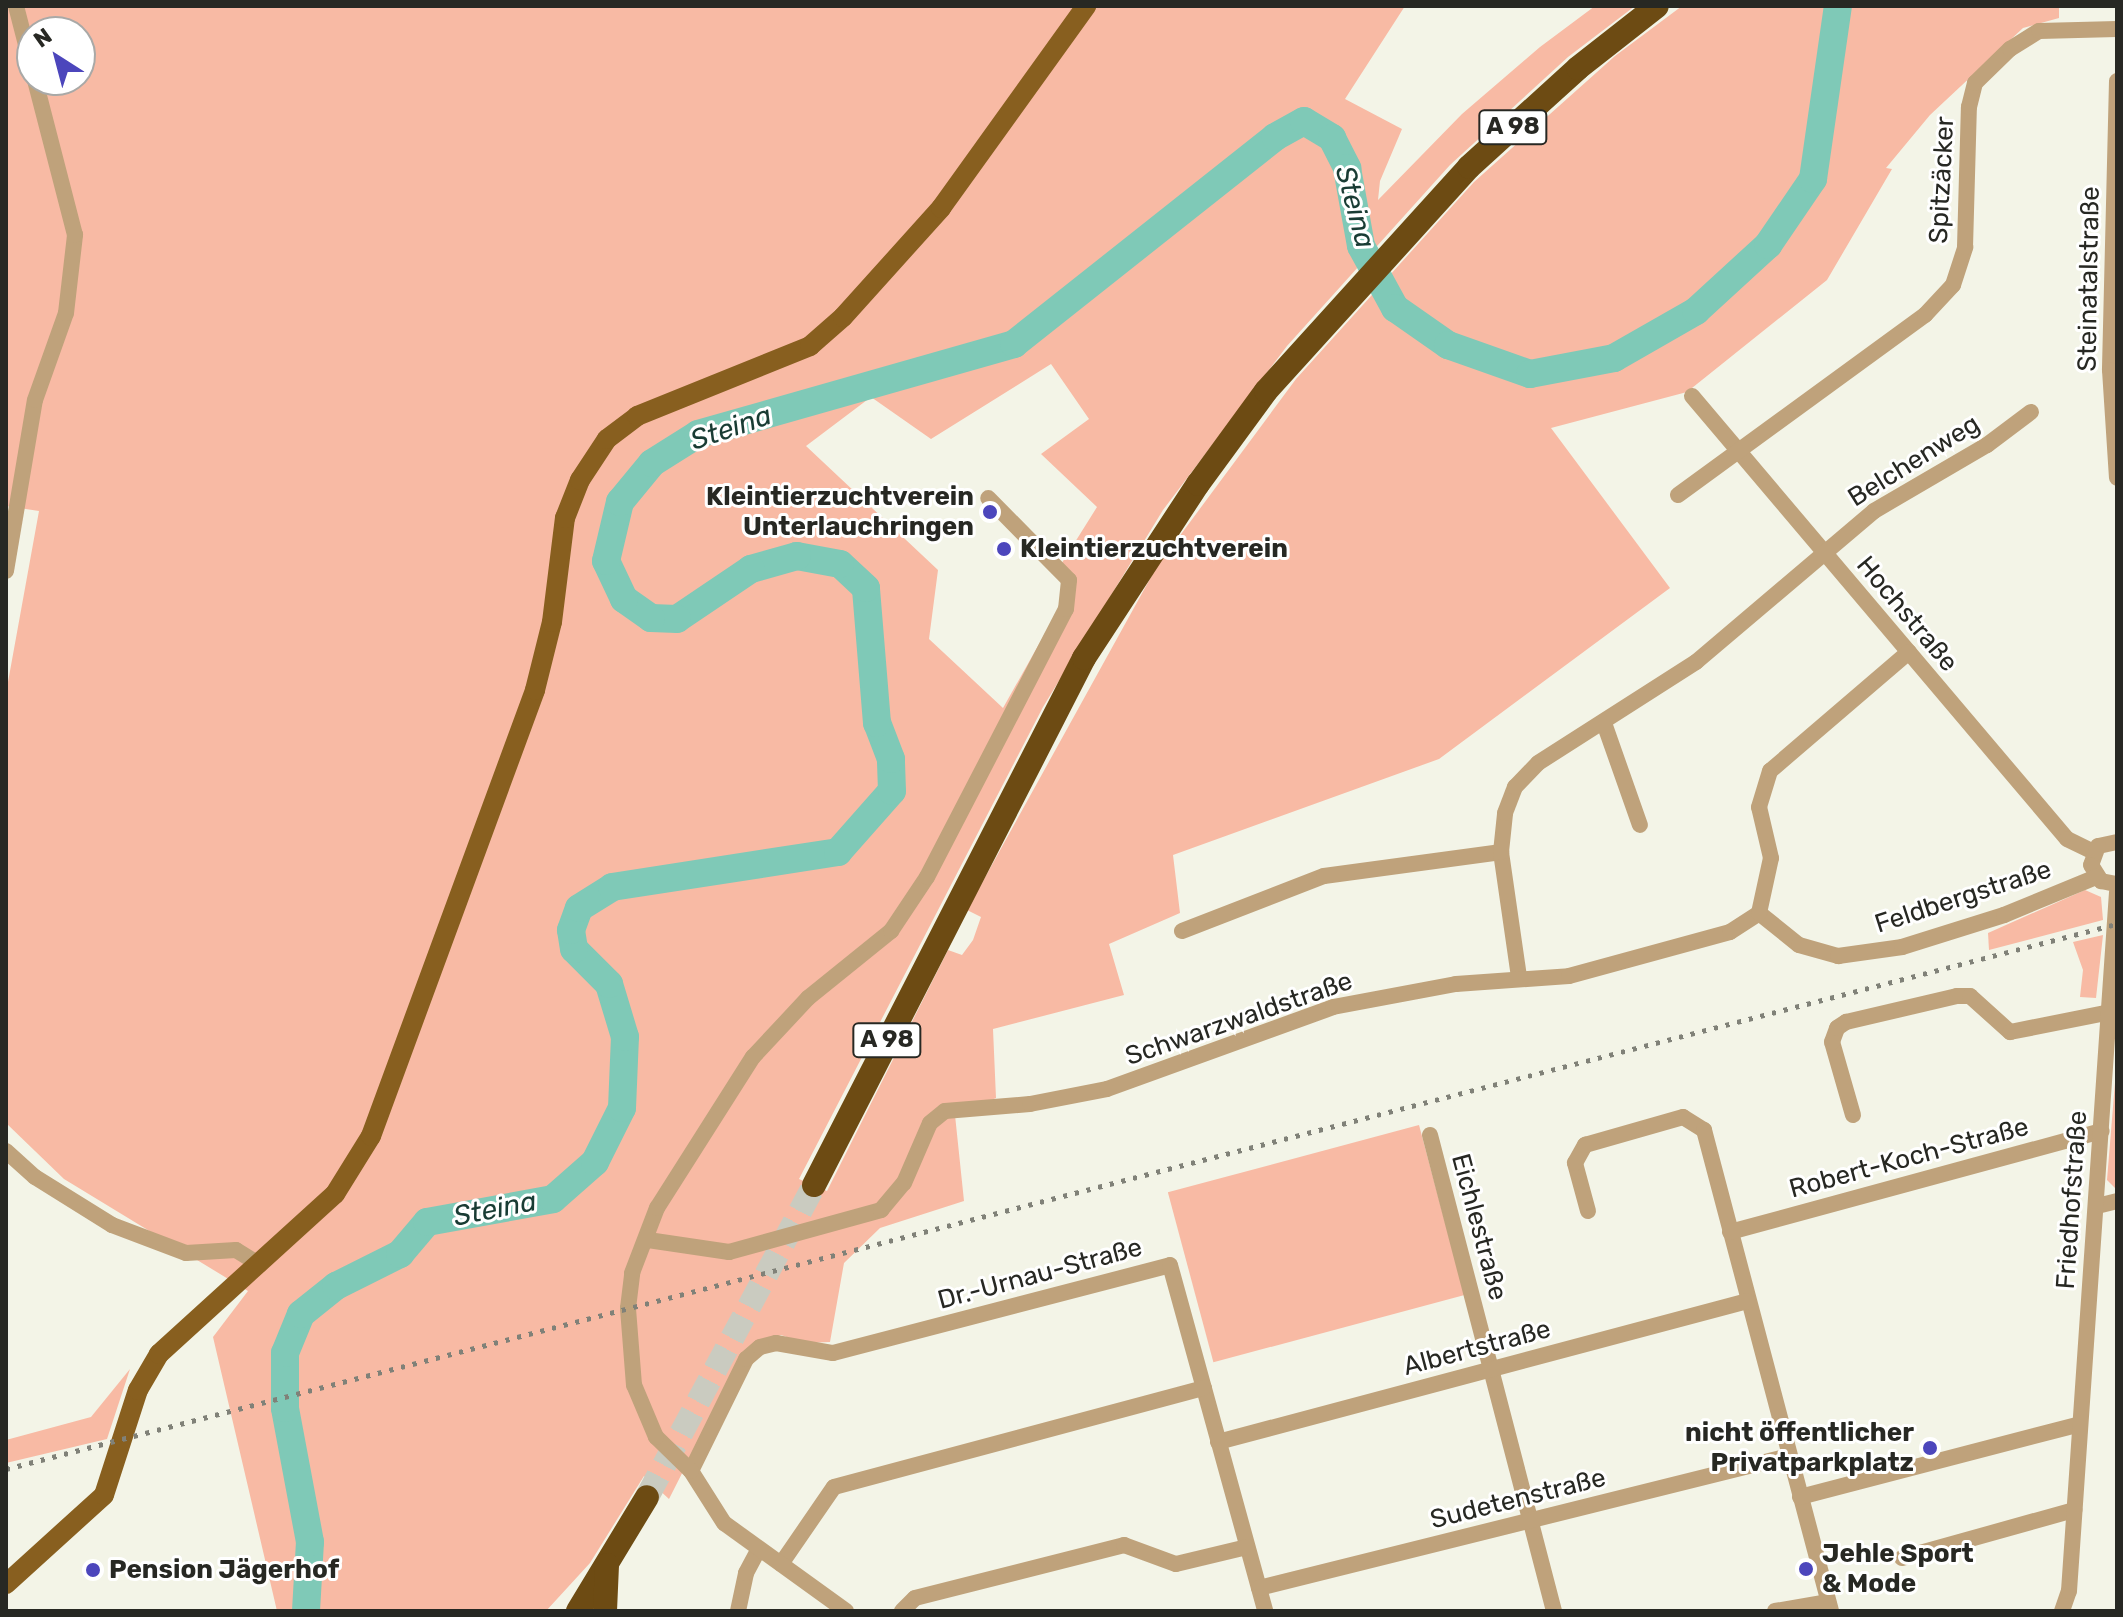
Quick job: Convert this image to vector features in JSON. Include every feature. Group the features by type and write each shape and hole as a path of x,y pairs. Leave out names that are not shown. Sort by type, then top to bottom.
{"highway":[{"name":"A 98","path":"814,1185 1084,658 1198,484 1266,391 1469,167 1578,68 1657,6"},
{"path":"563,1611 583,1602 647,1497"},
{"path":"605,1611 607,1563"}],"main road":[{"path":"6,1584 104,1495 138,1390 159,1354 335,1194 371,1136 535,690 552,622 565,518 586,470 607,439 637,416 772,365 810,346 843,317 941,208 1086,6"}],"street":[{"name":"Spitzäcker","path":"1678,495 1925,315 1953,285 1965,247 1969,107 1975,83 2010,49 2039,31 2117,29"},
{"name":"Steinatalstraße","path":"2117,81 2110,370 2117,478"},
{"path":"6,571 35,400 66,313 75,235 39,96"},
{"name":"Hochstraße","path":"1692,396 2067,839 2094,852"},
{"name":"Belchenweg","path":"1519,977 1501,852 1505,813 1515,787 1538,763 1696,662 1874,511 1987,445 2031,412"},
{"path":"846,1611 712,1512 691,1471 656,1437 634,1385 628,1308 632,1273 648,1240 657,1208 753,1057 808,998 891,931 927,877 1066,609 1069,580 988,498"},
{"path":"1759,913 1771,858 1759,807 1770,771 1909,652"},
{"path":"1604,723 1640,825"},
{"path":"2117,842 2104,843 2094,852 2091,865 2096,877 2117,884"},
{"path":"1182,931 1324,876 1501,852"},
{"name":"Feldbergstraße","path":"1759,913 1799,945 1838,956 1902,947 2004,915 2096,877"},
{"name":"Friedhofstraße","path":"2062,1611 2069,1591 2097,1206 2106,1013 2117,893"},
{"name":"Schwarzwaldstraße","path":"648,1240 729,1252 881,1210 904,1183 930,1123 945,1111 1030,1104 1107,1089 1333,1007 1519,977 1569,976 1625,965 1719,936 1759,913"},
{"path":"1853,1115 1832,1042 1837,1028 1846,1022 1957,996 1970,996 2010,1032 2106,1013"},
{"path":"1588,1211 1575,1163 1585,1145 1683,1117 1704,1130 1829,1606 1775,1611"},
{"name":"Robert-Koch-Straße","path":"1730,1232 2101,1131"},
{"name":"Eichlestraße","path":"1430,1135 1554,1611"},
{"path":"6,1151 35,1177 112,1225 186,1253 236,1250 260,1265"},
{"path":"2097,1206 2117,1201"},
{"name":"Dr.-Urnau-Straße","path":"691,1471 746,1359 760,1347 776,1343 833,1353 1170,1265 1265,1611"},
{"name":"Albertstraße","path":"1218,1442 1748,1301"},
{"path":"781,1564 834,1487 1204,1388"},
{"path":"1800,1497 2080,1424"},
{"name":"Sudetenstraße","path":"1259,1588 1789,1456"},
{"path":"1902,1558 2074,1510"},
{"path":"902,1611 915,1598 1124,1545 1176,1564 1247,1547"},
{"path":"738,1611 746,1573 759,1549"}],"shaded area":[{"path":"6,6 1405,6 1345,99 1402,129 1380,181 1378,200 1462,114 1540,47 1595,6 1635,6 1568,57 1450,165 1287,346 1163,510 1043,707 799,1179 827,1191 948,950 962,955 973,940 981,917 967,910 1156,568 1296,379 1474,182 1615,56 1682,6 2059,6 2059,18 2023,28 1930,115 1886,168 1892,169 1827,280 1687,392 1551,428 1670,588 1439,759 1173,855 1180,913 1109,944 1124,995 993,1029 996,1098 955,1115 964,1201 880,1228 844,1263 830,1342 804,1343 781,1335 743,1353 669,1499 644,1476 590,1563 546,1611 277,1611 213,1337 248,1291 64,1179 6,1123 6,693 39,511 6,506","holes":["1051,364 1089,419 1041,454 1097,507 1055,574 1062,583 1061,605 1003,708 929,639 938,570 806,446 871,397 931,439"]},
{"path":"2085,890 2101,897 2103,920 1989,950 1988,933"},
{"path":"2103,935 2096,998 2080,997 2083,970 2073,942"},
{"path":"2117,1058 2117,1190 2107,1180"},
{"path":"1419,1125 1465,1295 1213,1362 1168,1192"},
{"path":"130,1369 107,1439 6,1463 6,1440 91,1417"}],"waterway":[{"name":"Steina","path":"306,1611 310,1542 285,1408 285,1353 301,1314 336,1286 400,1254 427,1222 553,1199 595,1162 622,1108 625,1037 609,984 574,949 571,930 579,908 612,887 838,852 892,791 891,759 877,723 866,588 840,564 797,556 751,569 677,619 651,618 624,599 606,561 620,502 652,463 698,434 1014,344 1275,137 1304,121 1332,138 1347,168 1361,246 1395,308 1448,345 1530,374 1614,358 1696,311 1768,245 1813,179 1838,6"}],"tunnel":[{"path":"647,1497 814,1185"}],"railway":[{"path":"6,1469 2117,924"}],"place":[{"name":"Kleintierzuchtverein Unterlauchringen","path":"990,512"},
{"name":"Kleintierzuchtverein","path":"1004,549"},
{"name":"nicht öffentlicher Privatparkplatz","path":"1930,1448"},
{"name":"Jehle Sport & Mode","path":"1806,1569"},
{"name":"Pension Jägerhof","path":"93,1570"}]}
